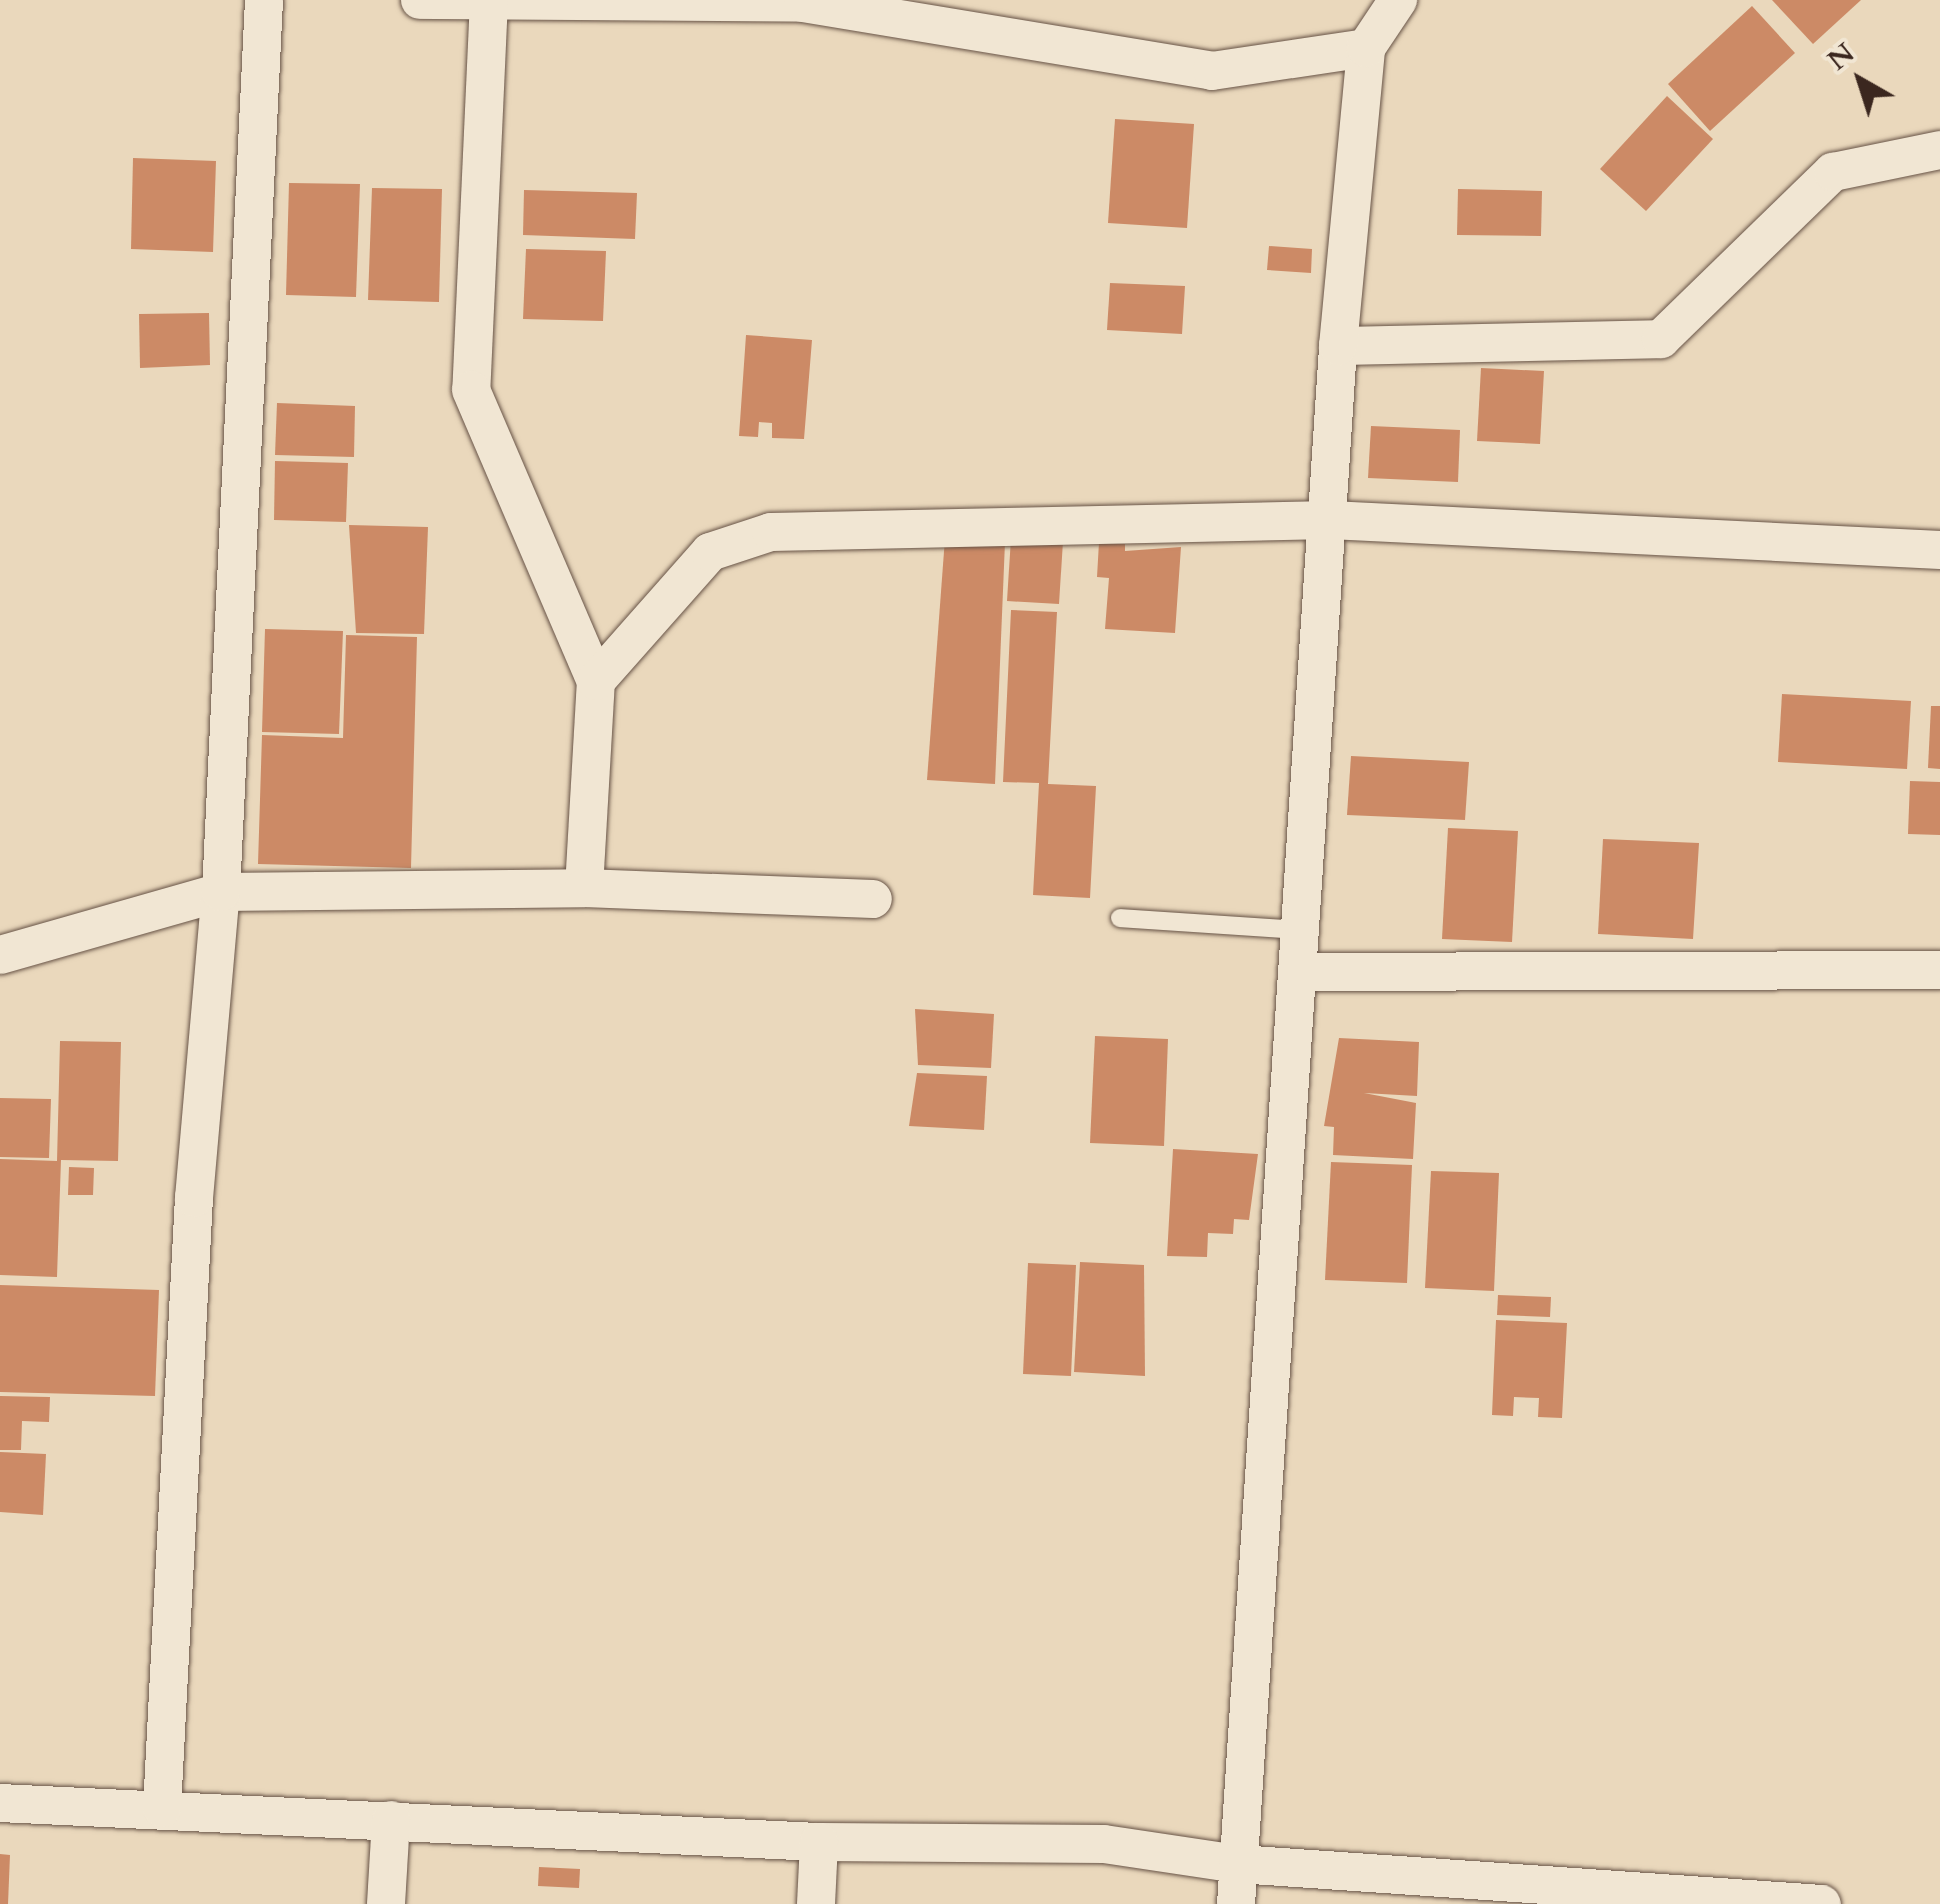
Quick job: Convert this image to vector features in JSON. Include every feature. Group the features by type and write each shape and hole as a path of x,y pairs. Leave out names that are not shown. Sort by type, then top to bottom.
{"street":[{"path":"162,1808 194,1198 221,892 264,0"},
{"path":"420,0 803,3 1212,70 1366,48"},
{"path":"1236,1904 1330,520 1338,346 1366,48 1398,0"},
{"path":"489,3 471,390 596,681 584,888"},
{"path":"1338,346 1661,339 1833,172 1940,150"},
{"path":"596,681 710,552 772,532 1330,520 1940,550"},
{"path":"0,955 221,892 584,888 873,900"},
{"path":"1300,972 1736,978 1857,964 1940,970"},
{"path":"0,1803 819,1842 1104,1844 1238,1864 1822,1904"},
{"path":"386,1904 391,1820"},
{"path":"816,1904 819,1842"}],"lane":[{"path":"1120,918 1302,930"}],"building":[{"path":"1772,0 1861,0 1813,44"},
{"path":"1752,6 1795,53 1710,131 1668,84"},
{"path":"1667,96 1713,139 1646,211 1600,169"},
{"path":"1115,119 1194,124 1187,228 1108,223"},
{"path":"133,158 216,161 213,252 131,249"},
{"path":"289,183 360,184 356,297 286,295"},
{"path":"372,188 442,189 439,302 368,300"},
{"path":"1458,189 1542,191 1541,236 1457,235"},
{"path":"524,190 637,193 635,239 523,235"},
{"path":"1269,246 1312,249 1311,273 1267,270"},
{"path":"526,249 606,251 603,321 523,319"},
{"path":"1110,283 1185,286 1182,334 1107,330"},
{"path":"209,313 210,365 140,368 139,314"},
{"path":"746,335 812,340 804,439 772,438 772,423 759,422 758,437 739,436"},
{"path":"1481,368 1544,371 1540,444 1477,441"},
{"path":"277,403 355,406 354,457 275,455"},
{"path":"1371,426 1460,430 1458,482 1368,478"},
{"path":"275,461 348,463 346,522 274,520"},
{"path":"349,525 428,527 424,634 356,633"},
{"path":"945,538 1005,542 995,784 927,780"},
{"path":"1011,538 1063,541 1059,604 1007,601"},
{"path":"1099,542 1125,544 1125,551 1181,547 1175,633 1105,629 1109,578 1097,577"},
{"path":"1011,610 1057,612 1048,784 1096,786 1090,898 1033,895 1039,783 1003,782"},
{"path":"265,629 343,631 339,734 262,732"},
{"path":"346,635 417,637 411,868 258,864 262,735 343,738"},
{"path":"1782,694 1911,701 1907,769 1778,762"},
{"path":"1931,706 1940,706 1940,769 1928,768"},
{"path":"1351,756 1469,762 1465,820 1347,815"},
{"path":"1910,781 1940,782 1940,835 1908,834"},
{"path":"1448,828 1518,831 1512,942 1442,939"},
{"path":"1603,839 1699,843 1693,939 1598,934"},
{"path":"915,1009 994,1014 991,1068 918,1065"},
{"path":"1095,1036 1168,1039 1164,1146 1090,1143"},
{"path":"1339,1038 1419,1042 1417,1096 1364,1093 1416,1103 1413,1159 1333,1155 1334,1127 1324,1126"},
{"path":"60,1041 121,1042 118,1161 61,1160 57,1277 0,1275 0,1159 57,1161"},
{"path":"917,1073 987,1076 984,1130 909,1126"},
{"path":"0,1098 51,1099 49,1158 0,1157"},
{"path":"1173,1149 1258,1154 1249,1220 1234,1219 1233,1234 1208,1233 1207,1257 1167,1256"},
{"path":"1331,1162 1412,1165 1407,1283 1325,1280"},
{"path":"69,1167 94,1168 93,1195 68,1195"},
{"path":"1431,1171 1499,1173 1494,1291 1425,1288"},
{"path":"1080,1262 1144,1265 1145,1376 1074,1372"},
{"path":"1028,1263 1076,1265 1071,1376 1023,1374"},
{"path":"0,1285 159,1290 155,1396 0,1392"},
{"path":"1498,1295 1551,1297 1550,1317 1497,1315"},
{"path":"1496,1320 1567,1323 1562,1418 1538,1417 1539,1398 1514,1397 1513,1416 1492,1415"},
{"path":"0,1396 50,1397 49,1422 22,1421 21,1450 0,1450"},
{"path":"0,1452 46,1454 43,1515 0,1512"},
{"path":"0,1854 10,1855 8,1904 0,1904"},
{"path":"539,1867 580,1869 579,1888 538,1886"}]}
